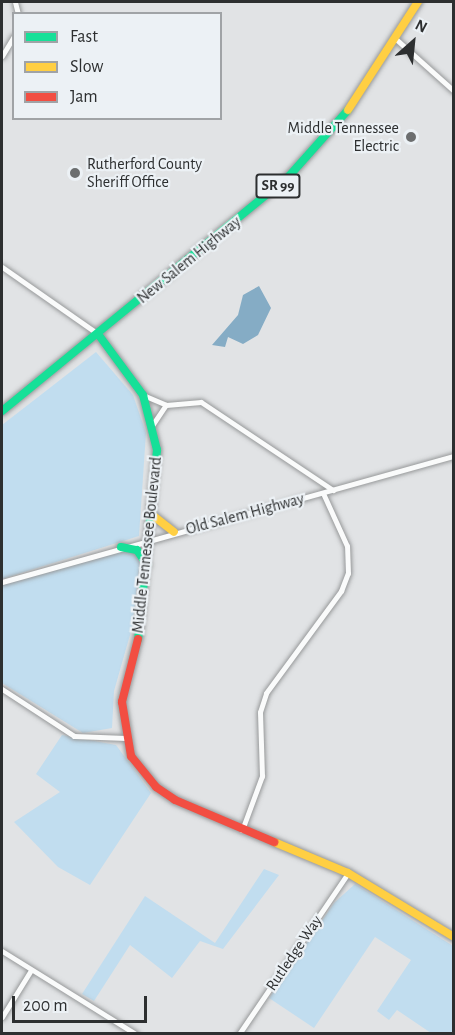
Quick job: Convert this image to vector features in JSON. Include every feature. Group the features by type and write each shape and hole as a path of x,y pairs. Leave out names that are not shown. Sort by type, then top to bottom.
{"main road":[{"name":"New Salem Highway","path":"2,411 298,167 347,112 397,40 418,2"},
{"name":"Middle Tennessee Boulevard","path":"98,334 142,396 153,424 157,450 142,623 122,702 126,738 142,773 156,787 241,832 348,873 453,937"},
{"path":"151,514 174,532"},
{"path":"121,547 136,550 147,565"}],"street":[{"path":"2,56 12,39"},
{"path":"397,40 453,91"},
{"path":"2,267 98,334"},
{"path":"142,396 166,405 201,402 333,490"},
{"path":"153,424 166,405"},
{"name":"Old Salem Highway","path":"2,582 174,532 453,456"},
{"path":"241,832 262,776 260,712 266,693 341,591 348,573 347,546 323,493"},
{"path":"2,700 4,691 75,736 126,738"},
{"name":"Rutledge Way","path":"239,1034 348,873"},
{"path":"2,951 136,1034"},
{"path":"2,1017 31,970"}],"shaded area":[{"path":"259,286 271,308 258,335 243,344 228,337 225,347 212,345 238,315 243,295"},
{"path":"96,352 133,395 146,433 139,536 2,579 2,425"},
{"path":"118,551 133,551 140,560 132,628 114,691 112,728 83,733 2,683 2,584"},
{"path":"62,735 116,745 151,793 90,885 58,867 14,822 60,792 36,774"},
{"path":"264,869 279,875 223,949 200,941 172,978 130,945 94,1001 82,994 145,896 215,943"},
{"path":"355,884 453,946 453,1033 431,1033 397,1010 389,1020 377,1011 411,960 375,937 314,1028 269,998 334,903"}],"traffic: fast":[{"path":"2,411 290,175 348,110"},
{"path":"98,334 143,395 157,450 138,639"},
{"path":"121,547 137,550 147,565"}],"traffic: slow":[{"path":"348,110 418,2"},
{"path":"151,514 174,532"},
{"path":"274,842 348,873 454,937"}],"traffic: jam":[{"path":"138,639 122,702 131,756 156,787 175,800 274,842"}],"place":[{"name":"Middle Tennessee Electric","path":"411,137"},
{"name":"Rutherford County Sheriff Office","path":"75,173"}]}
